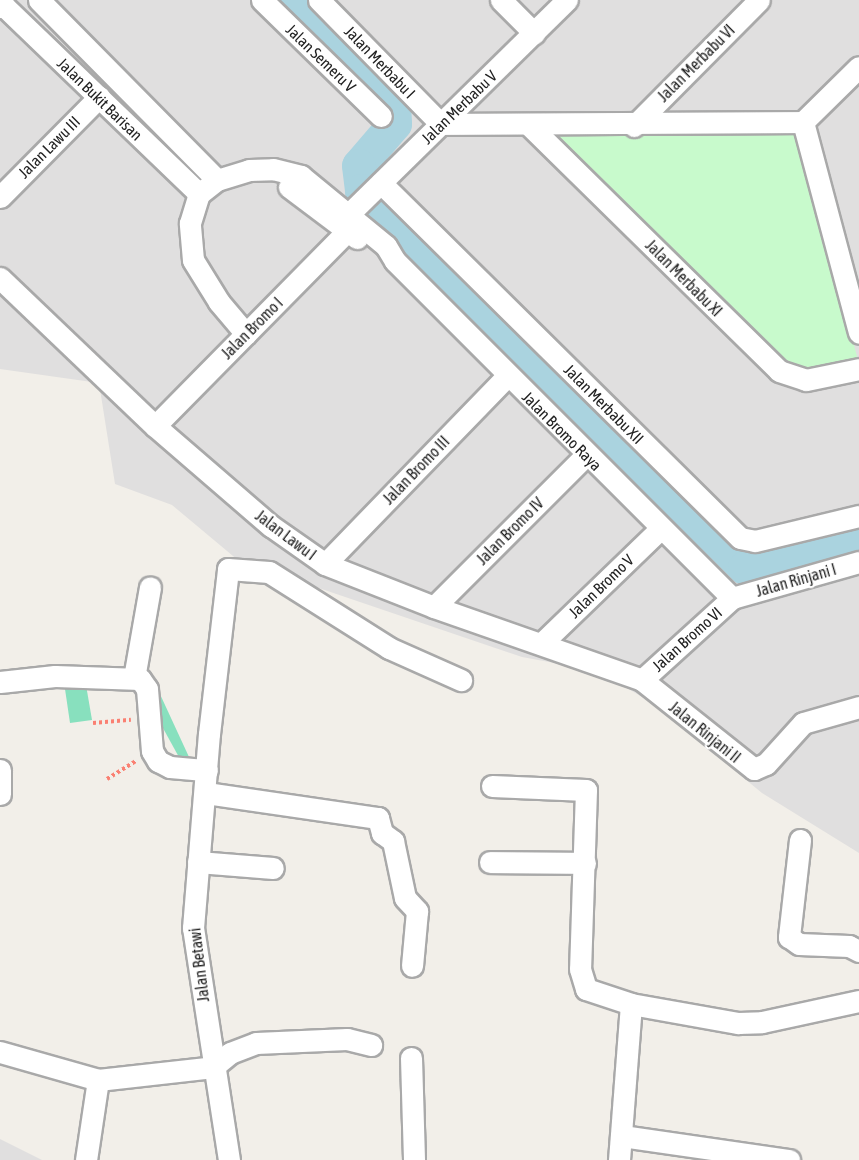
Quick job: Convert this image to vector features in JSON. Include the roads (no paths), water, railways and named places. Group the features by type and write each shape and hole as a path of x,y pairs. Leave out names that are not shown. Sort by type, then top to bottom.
{"street":[{"name":"Jalan Bukit Barisan","path":"39,0 225,177"},
{"name":"Jalan Semeru V","path":"262,0 381,116"},
{"name":"Jalan Merbabu I","path":"319,0 441,124"},
{"path":"501,0 534,33"},
{"name":"Jalan Merbabu V","path":"351,217 377,187 567,0"},
{"name":"Jalan Merbabu VI","path":"634,126 759,0"},
{"name":"Jalan Bukit Barisan","path":"3,5 199,194"},
{"path":"441,124 634,126 803,122 859,67"},
{"name":"Jalan Lawu III","path":"0,197 99,97"},
{"path":"803,122 859,333"},
{"name":"Jalan Merbabu XI","path":"530,126 779,371 806,380 859,369"},
{"path":"225,177 199,194 190,223 193,261 219,302 246,334"},
{"name":"Jalan Bromo Raya","path":"225,177 296,190 351,217 380,259 395,261 586,455 732,598"},
{"name":"Jalan Merbabu XII","path":"377,187 740,538 755,541 859,516"},
{"name":"Jalan Bromo I","path":"155,426 246,334 351,217"},
{"path":"844,274 859,259"},
{"name":"Jalan Lawu I","path":"0,278 155,426 271,526 325,564 434,607 642,680"},
{"name":"Jalan Bromo III","path":"325,564 508,375"},
{"name":"Jalan Bromo IV","path":"434,607 586,455"},
{"name":"Jalan Bromo V","path":"542,644 661,528"},
{"name":"Jalan Rinjani I","path":"732,598 859,562"},
{"name":"Jalan Betawi","path":"229,1160 193,928 228,569 269,572 389,648 461,680"},
{"path":"134,678 150,587"},
{"name":"Jalan Bromo VI","path":"642,680 732,598"},
{"path":"0,682 55,676 134,678 145,683 152,751 165,766 207,770"},
{"name":"Jalan Rinjani II","path":"642,680 754,770 766,764 803,723 859,706"},
{"path":"0,770 0,794"},
{"path":"492,786 580,787 586,790 580,978 586,989 631,1004 738,1023 762,1022 859,1000"},
{"path":"206,793 378,818 382,832 393,841 405,898 417,911 412,966"},
{"path":"800,840 789,936 799,944 849,945 859,951"},
{"path":"198,862 273,868"},
{"path":"490,862 585,863"},
{"path":"619,1160 631,1004"},
{"path":"0,1052 99,1080 213,1067 230,1053 256,1043 347,1039 370,1045"},
{"path":"411,1058 414,1160"},
{"path":"86,1160 99,1080"},
{"path":"622,1136 789,1160"}],"waterway":[{"path":"291,0 394,104 395,124 359,166 362,191 745,568 859,536"}]}
